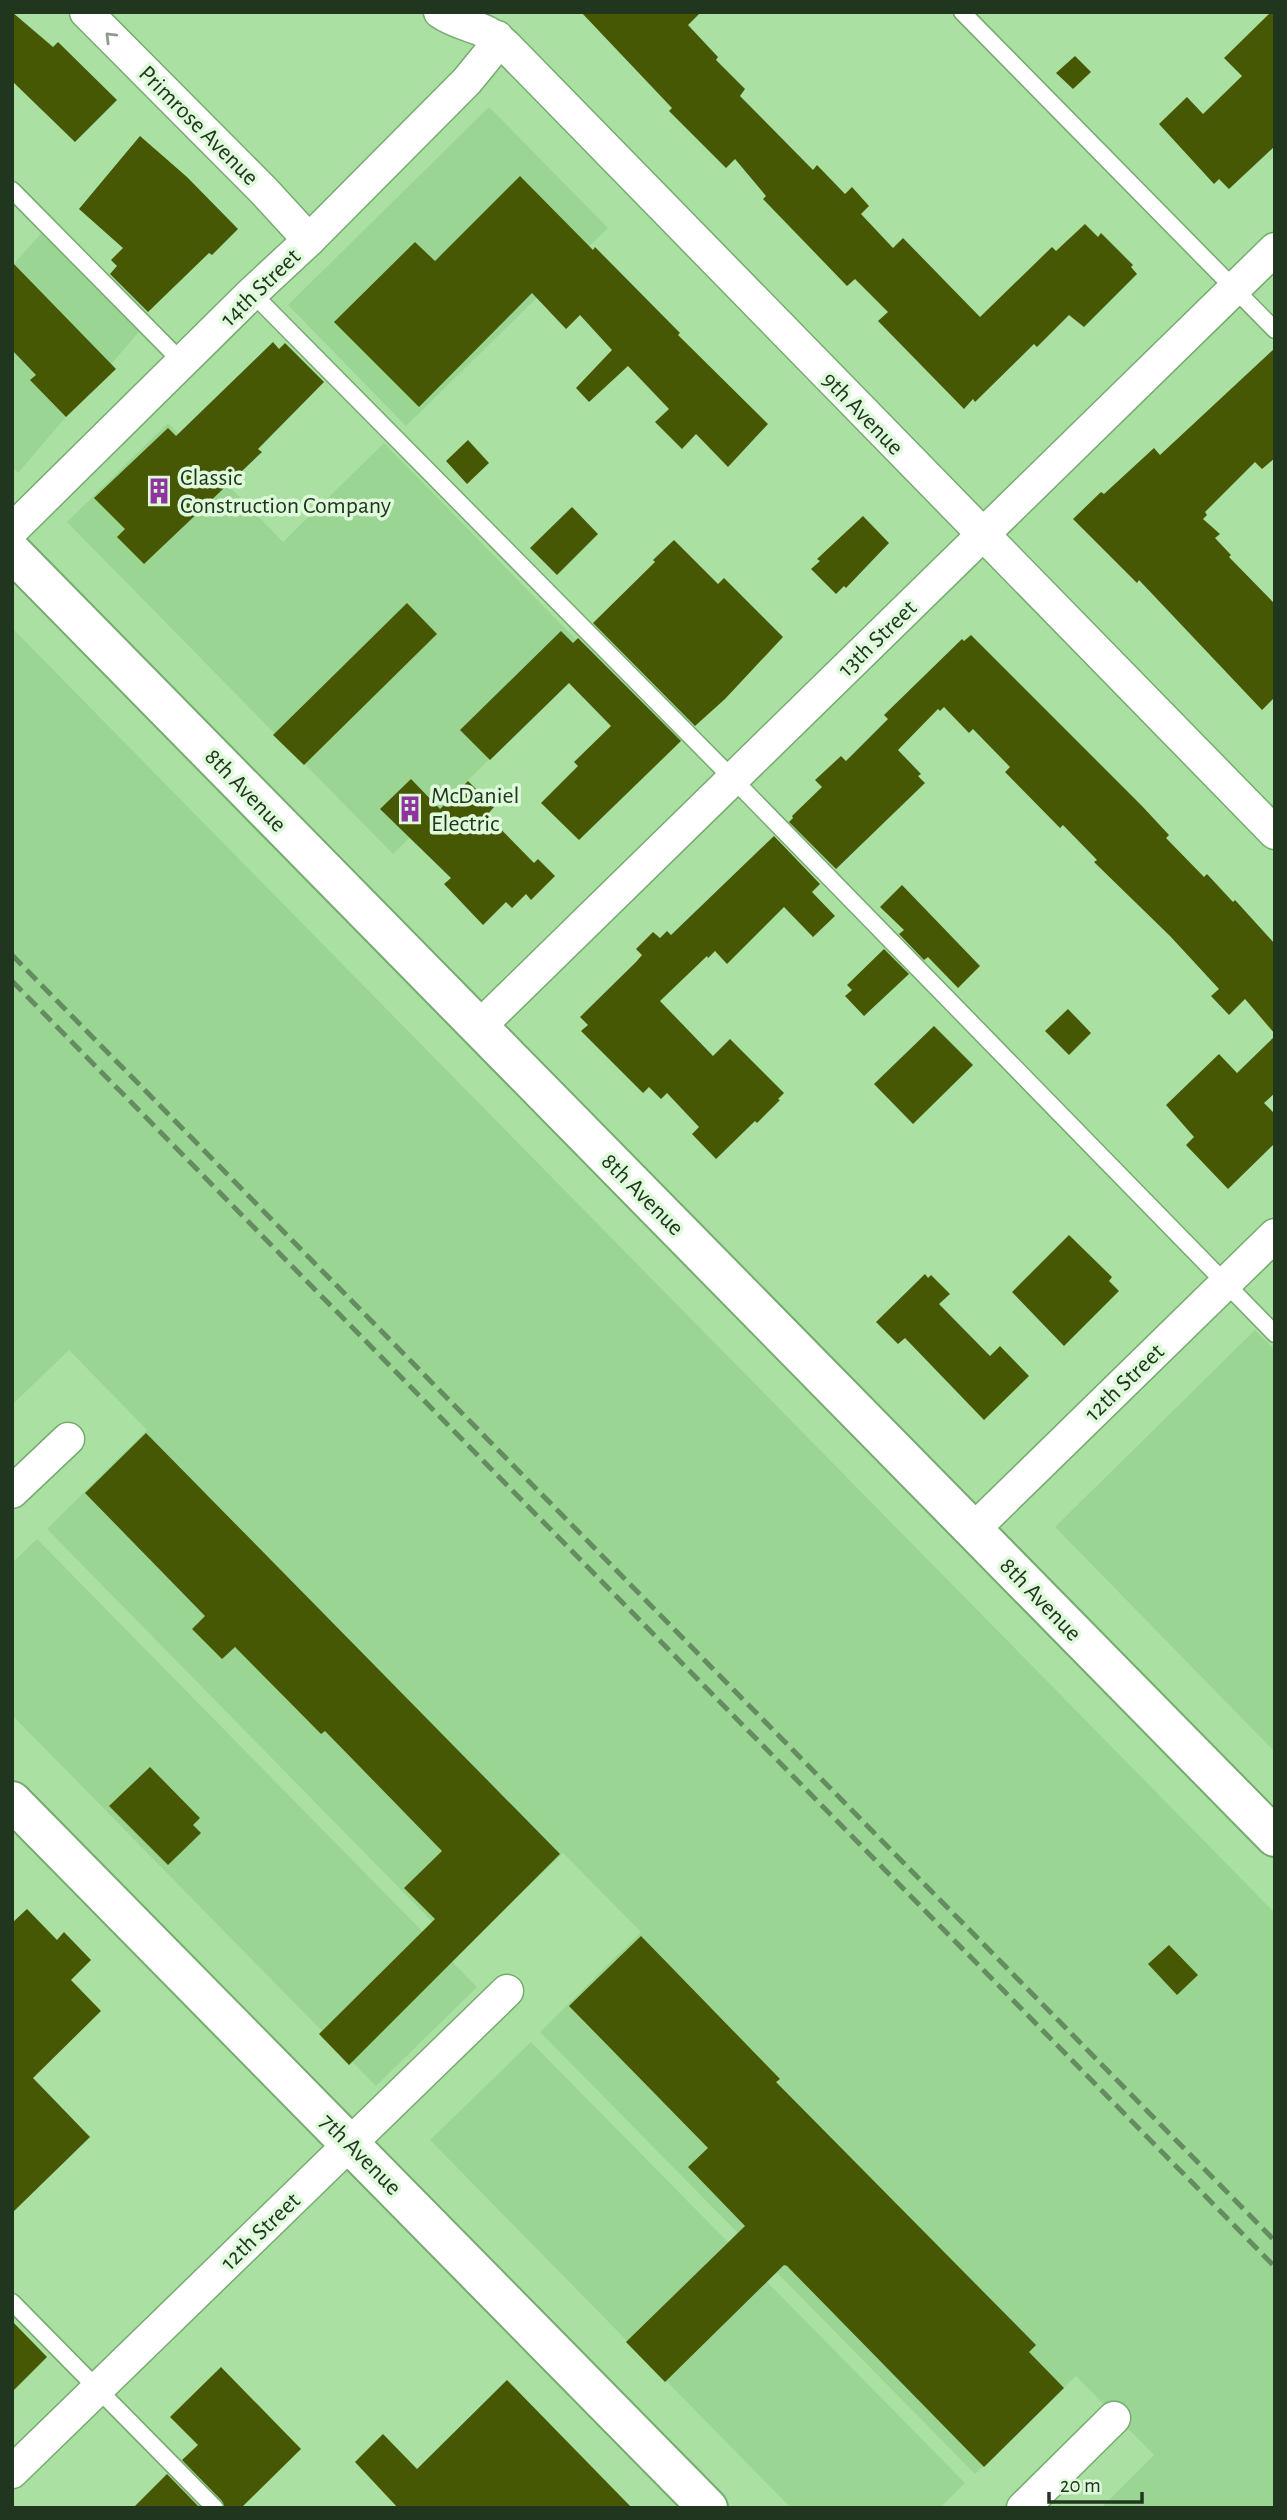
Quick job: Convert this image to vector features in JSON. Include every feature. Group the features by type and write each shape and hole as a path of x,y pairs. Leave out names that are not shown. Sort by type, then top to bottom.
{"main road":[{"name":"8th Avenue","path":"12,552 1275,1837"},
{"name":"7th Avenue","path":"12,1801 708,2508"}],"street":[{"name":"Primrose Avenue","path":"86,12 265,192 309,240"},
{"name":"9th Avenue","path":"452,15 498,37 1275,833"},
{"name":"14th Street","path":"12,530 470,79 498,37"},
{"name":"13th Street","path":"479,1027 1275,248"},
{"name":"12th Street","path":"973,1530 1275,1235"},
{"path":"12,1492 68,1439"},
{"name":"12th Street","path":"12,2472 507,1990"},
{"path":"1023,2508 1114,2418"}],"lane":[{"path":"962,12 1275,330"},
{"path":"12,190 182,362"},
{"path":"252,293 733,779 1275,1334"},
{"path":"12,2302 215,2508"}],"shaded area":[{"path":"489,107 608,228 406,426 288,305"},
{"path":"45,229 142,328 18,473 12,467 12,266"},
{"path":"168,423 283,542 384,443 593,657 393,854 67,522"},
{"path":"12,628 1275,1913 1275,2508 1101,2508 1154,2455 1076,2376 975,2474 540,2032 641,1932 563,1853 461,1951 47,1529 147,1430 69,1350 12,1405"},
{"path":"1255,1330 1275,1350 1275,1752 1055,1527"},
{"path":"37,1539 477,1987 376,2086 12,1715 12,1563"},
{"path":"531,2042 965,2483 940,2508 791,2508 430,2140"}],"building":[{"path":"12,12 53,47 58,42 117,100 75,142 12,81"},
{"path":"581,12 701,12 688,25 718,57 716,60 745,89 740,96 813,170 817,165 845,194 852,187 869,206 861,214 893,248 903,238 980,317 1052,247 1056,251 1085,224 1098,237 1101,233 1133,265 1131,267 1137,274 1084,327 1069,315 1037,347 1034,344 975,402 973,399 964,409 878,321 888,312 855,279 847,286 763,199 766,196 735,159 726,168 669,111 672,108"},
{"path":"1271,12 1275,12 1275,146 1229,189 1219,179 1214,184 1159,124 1187,97 1203,114 1242,76 1224,58"},
{"path":"1075,56 1091,72 1073,89 1056,73"},
{"path":"140,136 187,177 238,229 148,312 110,274 117,266 111,260 123,248 79,209"},
{"path":"520,176 593,250 595,247 680,333 678,335 768,424 728,467 696,434 682,449 655,422 669,409 628,366 589,402 576,388 612,350 580,315 566,329 532,293 419,407 334,322 415,242 435,261"},
{"path":"12,262 116,369 66,417 30,380 36,375 12,350"},
{"path":"273,342 279,349 285,343 324,382 258,449 262,452 144,564 117,537 125,529 94,498 168,428 176,436"},
{"path":"1275,348 1275,458 1262,469 1255,462 1205,512 1207,515 1203,519 1220,534 1215,538 1231,555 1229,557 1275,604 1275,697 1262,710 1139,580 1137,583 1073,519 1154,448 1160,455"},
{"path":"468,440 489,463 467,484 446,461"},
{"path":"572,507 598,534 557,575 530,548"},
{"path":"863,516 889,543 846,588 844,586 836,594 811,569 820,561 817,559"},
{"path":"674,540 718,584 724,578 783,637 725,699 695,726 593,623"},
{"path":"407,603 437,634 304,765 273,735"},
{"path":"561,631 573,643 578,638 681,741 579,840 541,803 578,766 574,762 611,726 569,683 490,760 460,730"},
{"path":"971,635 1142,806 1169,835 1166,838 1204,877 1207,874 1233,902 1235,900 1275,944 1275,1034 1245,999 1229,1015 1211,996 1219,989 1170,936 1094,862 1097,860 1063,825 1060,828 1005,772 1010,767 973,729 969,733 944,707 940,711 938,709 898,750 921,774 918,776 925,783 836,869 789,822 822,787 815,780 841,756 846,761 888,719 884,715 962,639 964,641"},
{"path":"411,779 440,809 468,781 494,807 487,815 534,863 538,859 555,876 531,900 526,894 512,908 506,902 483,925 444,884 451,878 380,809"},
{"path":"774,836 820,884 812,892 835,916 813,937 784,907 727,964 715,951 660,1001 713,1056 730,1039 784,1093 757,1123 755,1121 716,1159 692,1134 699,1127 667,1093 661,1099 649,1087 643,1093 581,1031 588,1025 580,1017 636,962 642,955 636,949 653,932 660,938 667,931 671,935"},
{"path":"902,885 980,966 958,988 928,957 924,960 899,934 904,930 880,907"},
{"path":"884,949 909,974 864,1016 845,996 852,990 847,985"},
{"path":"1068,1009 1091,1033 1069,1055 1045,1031"},
{"path":"934,1026 973,1065 913,1124 874,1084"},
{"path":"1275,1036 1275,1093 1264,1103 1275,1114 1275,1143 1228,1189 1186,1145 1194,1137 1166,1105 1219,1054 1237,1073"},
{"path":"1069,1235 1112,1277 1109,1281 1119,1291 1064,1346 1012,1292"},
{"path":"925,1274 928,1278 931,1275 950,1294 939,1304 990,1356 1000,1346 1029,1376 984,1420 905,1338 898,1344 876,1322"},
{"path":"146,1433 560,1854 349,2065 319,2034 435,1919 404,1888 442,1851 325,1731 321,1734 235,1647 222,1659 192,1629 205,1616 85,1493"},
{"path":"150,1767 200,1818 193,1825 201,1833 168,1865 109,1806"},
{"path":"27,1909 57,1940 64,1932 91,1960 71,1980 101,2011 33,2078 90,2137 12,2213 12,1923"},
{"path":"641,1936 780,2079 776,2082 1036,2345 1029,2352 1064,2388 984,2467 787,2266 784,2265 665,2382 626,2342 745,2226 688,2167 708,2148 569,2006"},
{"path":"1169,1945 1198,1975 1177,1995 1148,1964"},
{"path":"12,2321 47,2357 12,2392"},
{"path":"221,2367 301,2449 241,2508 225,2508 222,2501 182,2460 198,2445 170,2417"},
{"path":"507,2380 632,2508 398,2508 355,2462 383,2434 417,2469"},
{"path":"167,2474 200,2508 133,2508"}],"railway":[{"path":"12,955 1275,2241"},
{"path":"12,981 1275,2267"}],"place":[{"name":"Classic Construction Company","path":"159,491"},
{"name":"McDaniel Electric","path":"410,809"}]}
